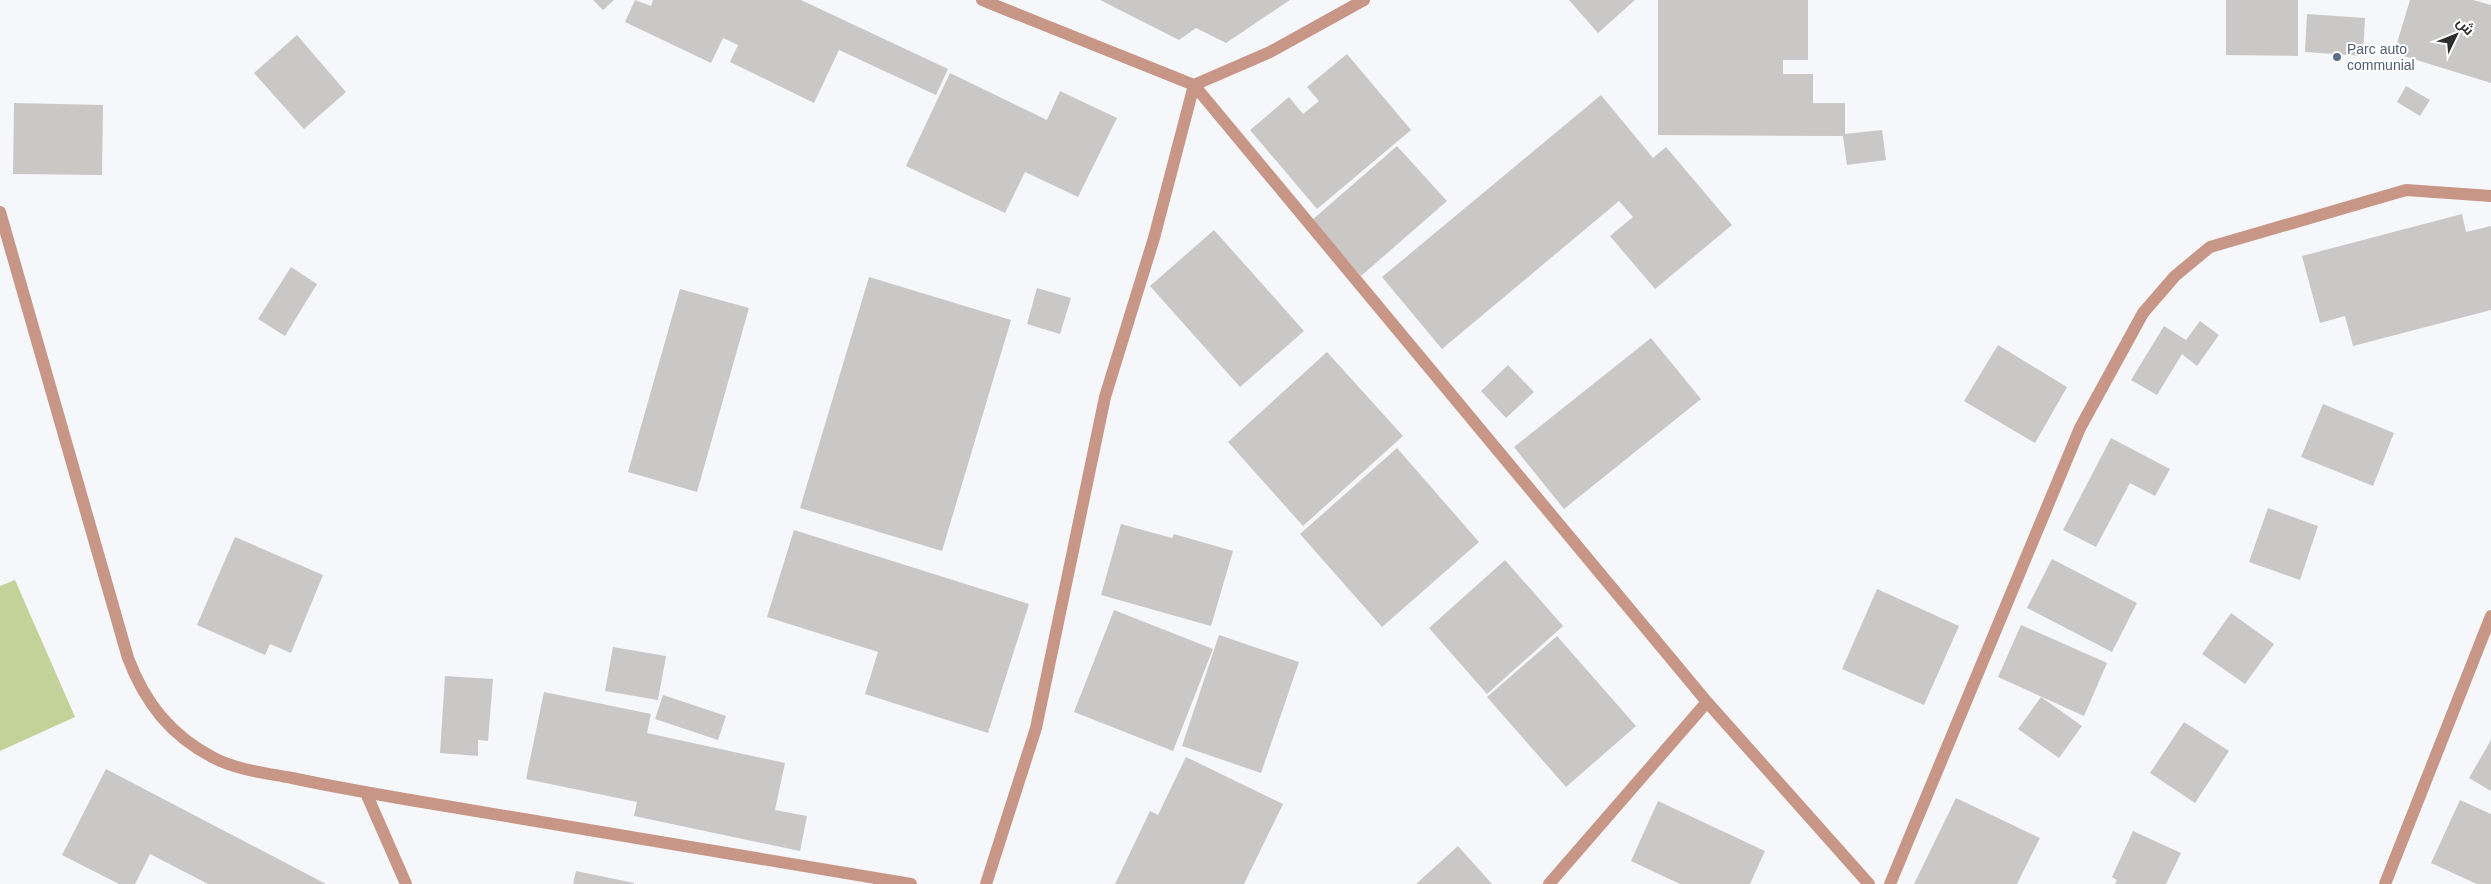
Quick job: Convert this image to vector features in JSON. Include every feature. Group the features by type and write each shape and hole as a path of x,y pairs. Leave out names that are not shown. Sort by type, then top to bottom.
{"street":[{"path":"982,0 1194,84 1707,702 1869,884"},
{"path":"1194,84 1270,52 1364,0"},
{"path":"986,884 1036,728 1106,397 1154,238 1194,84"},
{"path":"1890,884 2080,428 2143,313 2175,276 2210,248 2406,190 2491,196"},
{"path":"0,212 128,658 137,683 152,707 177,734 192,746 216,759 243,768 366,793 911,884"},
{"path":"2389,883 2491,616"},
{"path":"1549,884 1707,702"},
{"path":"366,793 406,884"}],"green space":[{"path":"15,580 75,717 0,751 0,586"}],"building":[{"path":"593,0 614,0 603,10"},
{"path":"635,0 651,6 653,0 801,0 948,69 936,95 839,50 814,103 730,62 738,45 723,38 711,63 625,22"},
{"path":"1100,0 1290,0 1226,43 1196,28 1179,40"},
{"path":"1569,0 1635,0 1598,33"},
{"path":"1658,0 1808,0 1808,60 1783,60 1783,74 1813,74 1813,103 1845,103 1845,134 1882,130 1886,160 1847,165 1843,136 1658,135"},
{"path":"2226,0 2298,0 2298,56 2226,55"},
{"path":"2410,0 2473,0 2491,5 2491,83 2394,53"},
{"path":"2307,14 2365,18 2363,56 2305,52"},
{"path":"297,35 346,92 304,129 254,73"},
{"path":"1347,54 1411,130 1317,209 1250,130 1289,97 1303,114 1319,101 1307,87"},
{"path":"950,73 1047,120 1060,91 1117,118 1078,197 1025,172 1005,213 906,166"},
{"path":"2406,86 2430,100 2420,116 2397,102"},
{"path":"1601,95 1653,158 1666,147 1732,225 1655,289 1610,236 1633,217 1619,201 1442,349 1382,277"},
{"path":"14,103 103,105 102,175 13,174"},
{"path":"1397,146 1447,201 1361,276 1312,220"},
{"path":"2462,214 2466,232 2491,226 2491,310 2353,346 2345,316 2320,323 2302,256"},
{"path":"1214,230 1304,331 1240,387 1150,286"},
{"path":"291,267 317,284 285,336 258,319"},
{"path":"869,277 1011,320 942,551 800,508"},
{"path":"1037,288 1071,298 1060,334 1027,324"},
{"path":"680,289 749,308 697,492 628,472"},
{"path":"2200,321 2219,335 2197,366 2182,354 2157,395 2131,380 2164,326 2186,340"},
{"path":"1651,338 1701,399 1564,509 1514,447"},
{"path":"1998,345 2067,387 2035,443 1964,401"},
{"path":"1327,352 1403,436 1303,526 1228,442"},
{"path":"1508,365 1534,392 1506,418 1481,391"},
{"path":"2323,404 2394,433 2373,486 2301,457"},
{"path":"2111,438 2170,469 2155,496 2130,483 2096,547 2063,530"},
{"path":"1397,448 1479,542 1382,627 1300,534"},
{"path":"2268,508 2318,526 2300,580 2249,562"},
{"path":"1121,524 1172,538 1174,534 1233,551 1211,626 1101,595"},
{"path":"794,530 1029,604 988,733 865,694 878,652 767,617"},
{"path":"235,537 323,575 291,653 270,644 265,655 197,625"},
{"path":"2052,559 2137,603 2112,652 2027,608"},
{"path":"1505,560 1563,626 1487,694 1429,628"},
{"path":"1877,589 1959,626 1924,705 1842,669"},
{"path":"1114,610 1213,649 1173,751 1074,712"},
{"path":"2231,613 2274,644 2245,684 2202,654"},
{"path":"2021,625 2107,663 2084,716 1998,677"},
{"path":"1219,635 1299,662 1261,773 1182,746"},
{"path":"1557,636 1636,726 1566,787 1487,697"},
{"path":"613,647 666,656 658,700 605,691"},
{"path":"445,676 493,679 488,741 478,740 478,756 440,753"},
{"path":"544,692 651,714 647,733 785,763 775,810 807,816 800,851 634,816 637,802 526,779"},
{"path":"663,695 726,716 718,740 655,719"},
{"path":"2041,697 2082,726 2059,758 2018,729"},
{"path":"2184,722 2229,751 2195,803 2150,773"},
{"path":"2491,740 2491,791 2469,778"},
{"path":"1186,757 1283,804 1244,884 1115,884 1150,811 1158,815"},
{"path":"106,769 326,884 208,884 150,854 135,884 119,884 62,855"},
{"path":"1956,798 2040,838 2017,884 1914,884"},
{"path":"2460,800 2491,814 2491,884 2477,884 2431,863"},
{"path":"1658,801 1765,851 1750,884 1680,884 1631,861"},
{"path":"2133,831 2181,853 2166,884 2115,884 2117,880 2112,877"},
{"path":"1458,846 1492,884 1416,884"},
{"path":"576,871 634,883 634,884 573,884"}],"place":[{"name":"Parc auto communial","path":"2337,57"}]}
